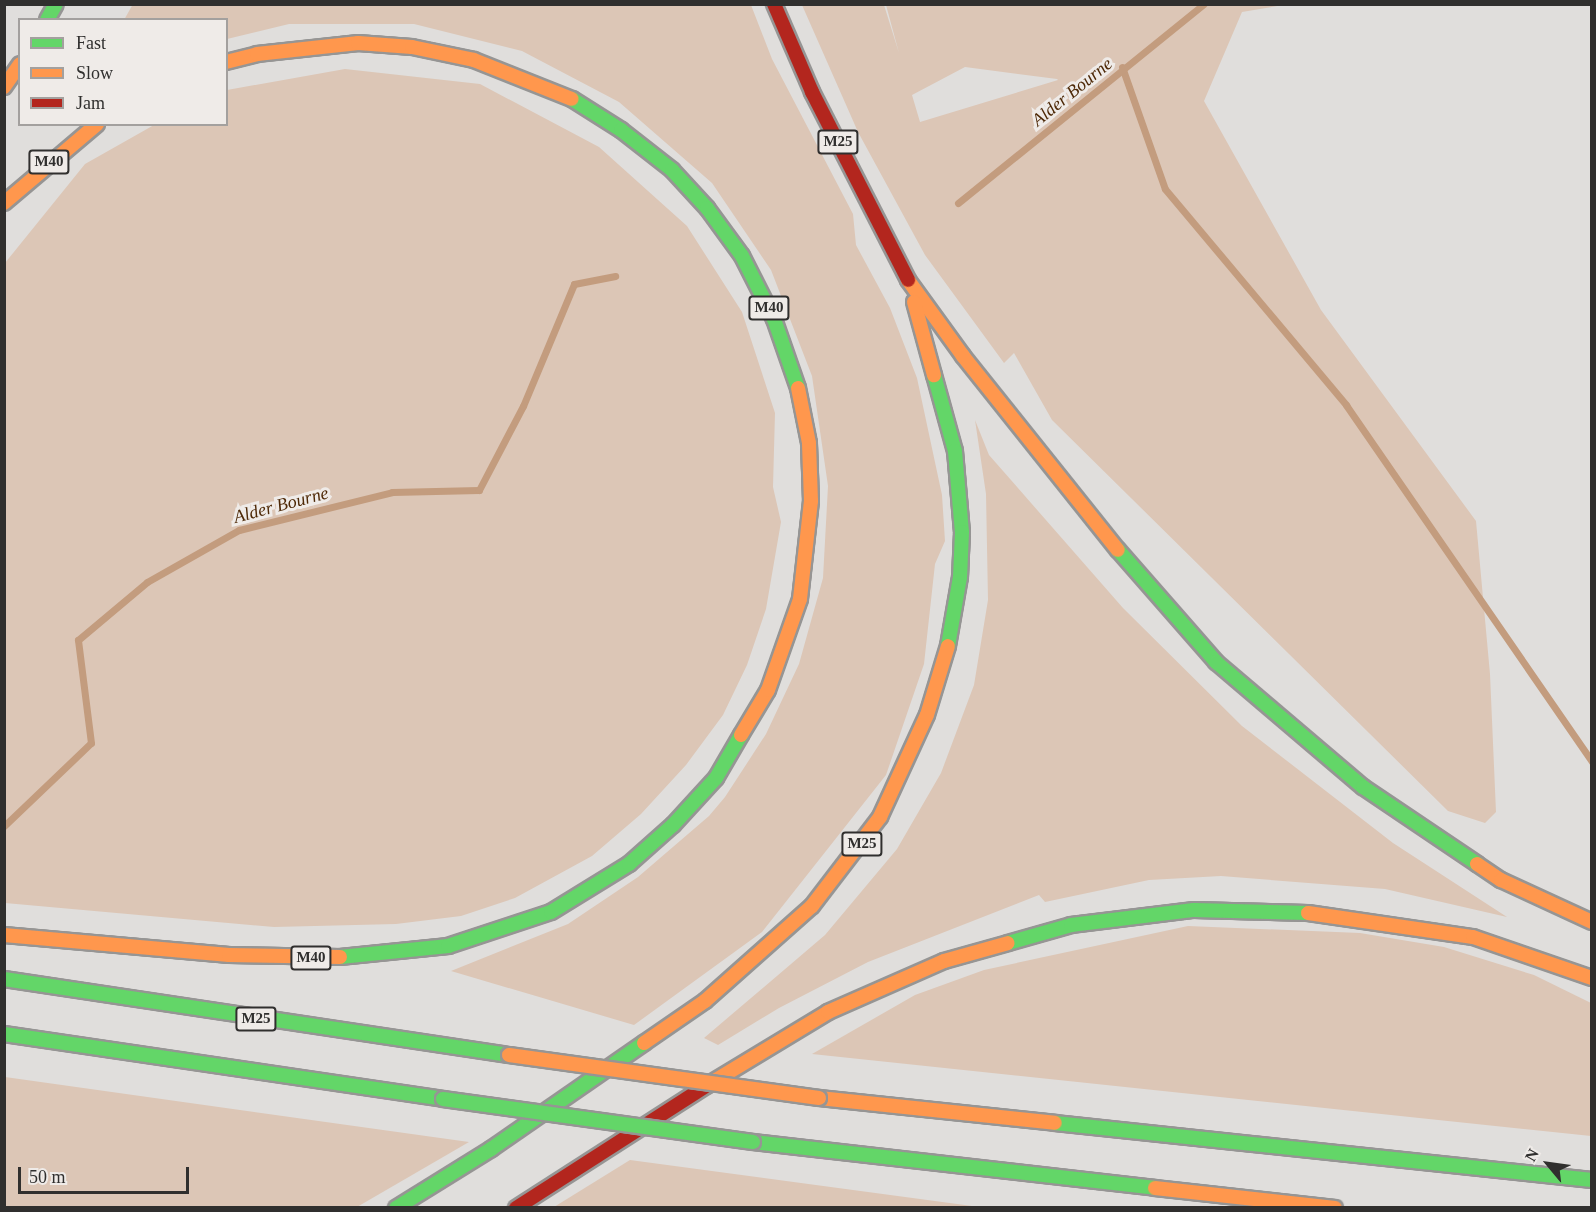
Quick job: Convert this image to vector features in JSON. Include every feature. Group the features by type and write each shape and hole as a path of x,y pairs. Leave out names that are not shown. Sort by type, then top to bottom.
{"highway":[{"path":"48,18 56,4"},
{"name":"M25","path":"774,4 812,92 907,278 963,356 1125,559 1216,662 1363,787 1501,880 1592,922"},
{"name":"M40","path":"4,935 229,955 354,957 448,946 551,912 629,864 673,825 716,778 768,690 800,599 812,501 808,443 797,382 774,319 742,256 707,208 672,170 647,148 569,97 514,72 464,57 412,47 358,43 257,54 228,61"},
{"path":"4,87 18,67"},
{"name":"M40","path":"4,203 95,126"},
{"name":"M25","path":"396,1208 491,1149 662,1034 745,968 812,906 885,809 927,715 949,643 960,577 962,532 955,451 907,278"},
{"path":"516,1208 769,1044 828,1012 944,961 1071,925 1194,910 1278,910 1355,916 1473,937 1592,978"},
{"name":"M25","path":"4,979 91,996 819,1098 1592,1180"},
{"path":"4,1034 753,1142 1335,1208"}],"shaded area":[{"path":"133,4 751,5 772,59 853,214 856,245 890,308 917,378 942,495 945,541 935,564 924,664 886,775 762,932 634,1025 451,971 568,924 638,877 709,816 725,797 766,734 799,664 823,578 828,486 812,376 771,270 712,183 619,102 522,51 414,24 289,24 228,39 228,18 125,18"},
{"path":"802,5 884,5 899,53 886,5 1283,5 1242,12 1204,101 1321,310 1476,521 1490,674 1496,812 1485,823 1448,811 1052,420 1014,353 1004,363 925,255 858,132","holes":["965,67 1057,79 920,122 912,95"]},
{"path":"345,69 480,84 599,147 687,226 742,312 775,413 773,487 781,522 766,609 747,665 723,715 686,765 641,814 592,856 515,898 461,916 396,924 274,927 5,903 5,263 85,164 152,126 228,126 228,90"},
{"path":"975,420 989,455 1123,608 1242,726 1393,843 1507,917 1385,889 1221,876 1149,880 1045,902 1039,895 868,962 779,1008 718,1045 704,1038 825,935 897,849 941,773 974,685 988,600 986,494"},
{"path":"1188,926 1360,933 1444,947 1534,975 1591,1003 1591,1136 812,1054 915,995 984,970"},
{"path":"5,1077 469,1142 357,1207 5,1207"},
{"path":"630,1160 972,1206 976,1207 554,1207"}],"waterway":[{"name":"Alder Bourne","path":"958,203 1204,4"},
{"path":"1122,67 1165,189 1346,405 1592,762"},
{"name":"Alder Bourne","path":"4,826 91,743 78,640 147,582 239,530 392,492 479,490 523,406 574,284 615,276"}],"traffic: fast":[{"path":"48,18 56,4"},
{"path":"572,99 621,130 672,170 707,208 742,256 774,319 798,388"},
{"path":"934,375 955,451 962,532 960,577 948,646"},
{"path":"1118,550 1216,662 1363,787 1477,864"},
{"path":"340,957 448,946 551,912 629,864 673,825 716,778 741,735"},
{"path":"1008,943 1071,925 1194,910 1308,913"},
{"path":"4,979 509,1055"},
{"path":"4,1034 443,1099"},
{"path":"396,1208 491,1149 644,1043"},
{"path":"443,1099 753,1142"},
{"path":"1055,1123 1592,1180"},
{"path":"753,1142 1155,1188"}],"traffic: slow":[{"path":"228,61 257,54 358,43 412,47 474,60 572,99"},
{"path":"4,87 18,67"},
{"path":"4,203 95,126"},
{"path":"908,280 963,356 1118,550"},
{"path":"914,302 934,375"},
{"path":"741,735 768,690 800,599 811,501 809,443 798,388"},
{"path":"644,1043 705,1001 812,906 880,817 927,715 948,646"},
{"path":"1477,864 1501,880 1592,922"},
{"path":"1308,913 1473,937 1592,978"},
{"path":"4,935 229,955 340,957"},
{"path":"706,1086 828,1012 944,961 1008,943"},
{"path":"509,1055 819,1098"},
{"path":"819,1098 1055,1123"},
{"path":"1155,1188 1335,1208"}],"traffic: jam":[{"path":"774,4 812,92 908,280"},
{"path":"516,1208 706,1086"}]}
